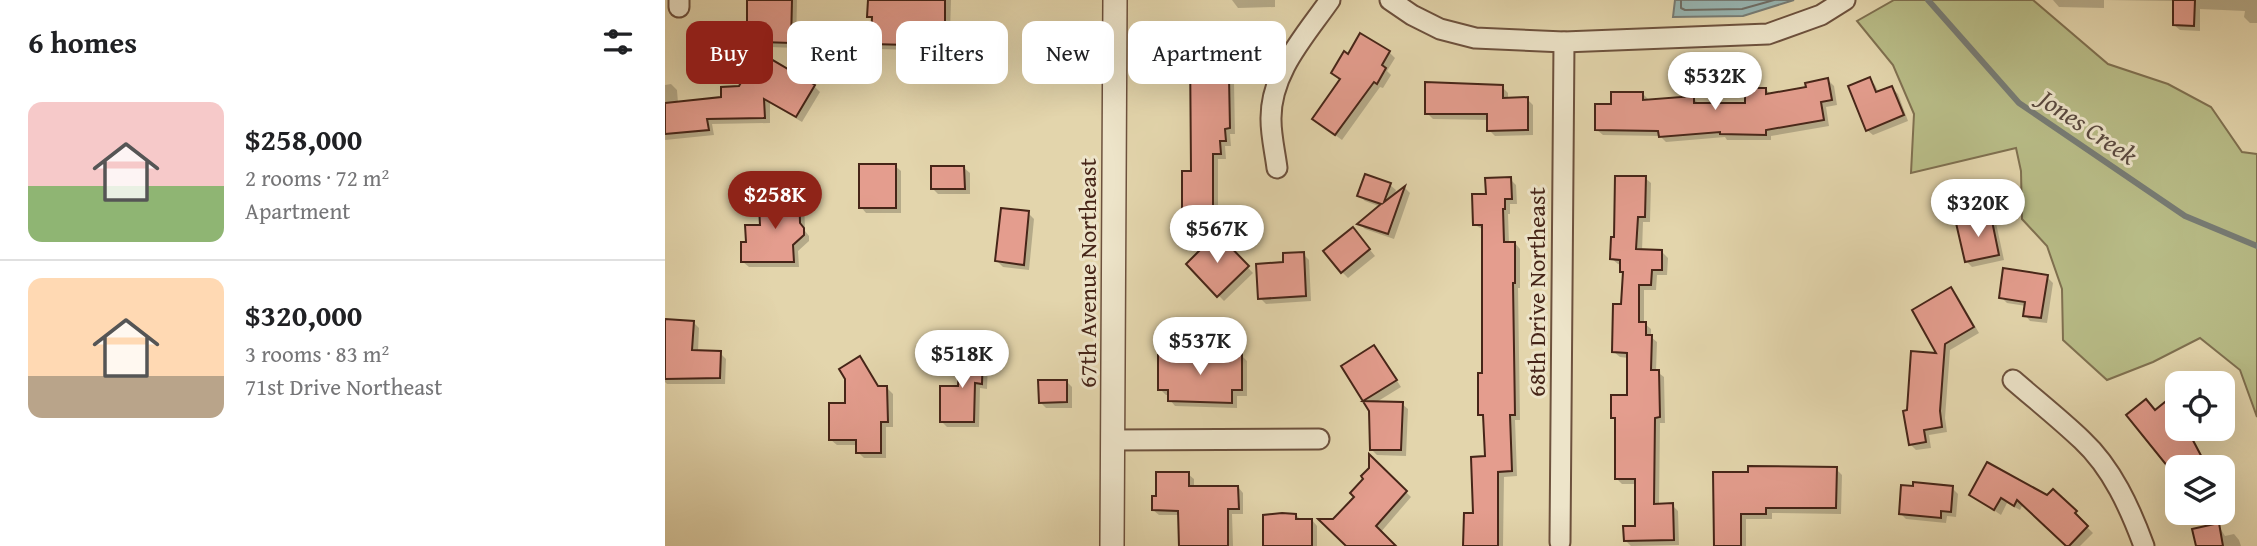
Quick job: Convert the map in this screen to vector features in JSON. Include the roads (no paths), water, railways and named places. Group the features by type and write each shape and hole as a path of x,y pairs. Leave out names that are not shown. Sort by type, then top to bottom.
{"street":[{"name":"67th Avenue Northeast","path":"1112,546 1115,0"},
{"path":"1277,168 1271,118 1275,88 1284,66 1330,0"},
{"path":"1390,0 1440,29 1475,38 1564,42 1768,34 1821,15 1845,0"},
{"name":"68th Drive Northeast","path":"1560,542 1564,42"},
{"path":"2013,380 2084,442 2130,508 2144,546"},
{"path":"1114,440 1319,439"}],"water":[{"path":"1675,0 1794,0 1743,16 1673,17"}],"waterway":[{"name":"Jones Creek","path":"1928,0 2019,103 2185,216 2257,246"}]}
